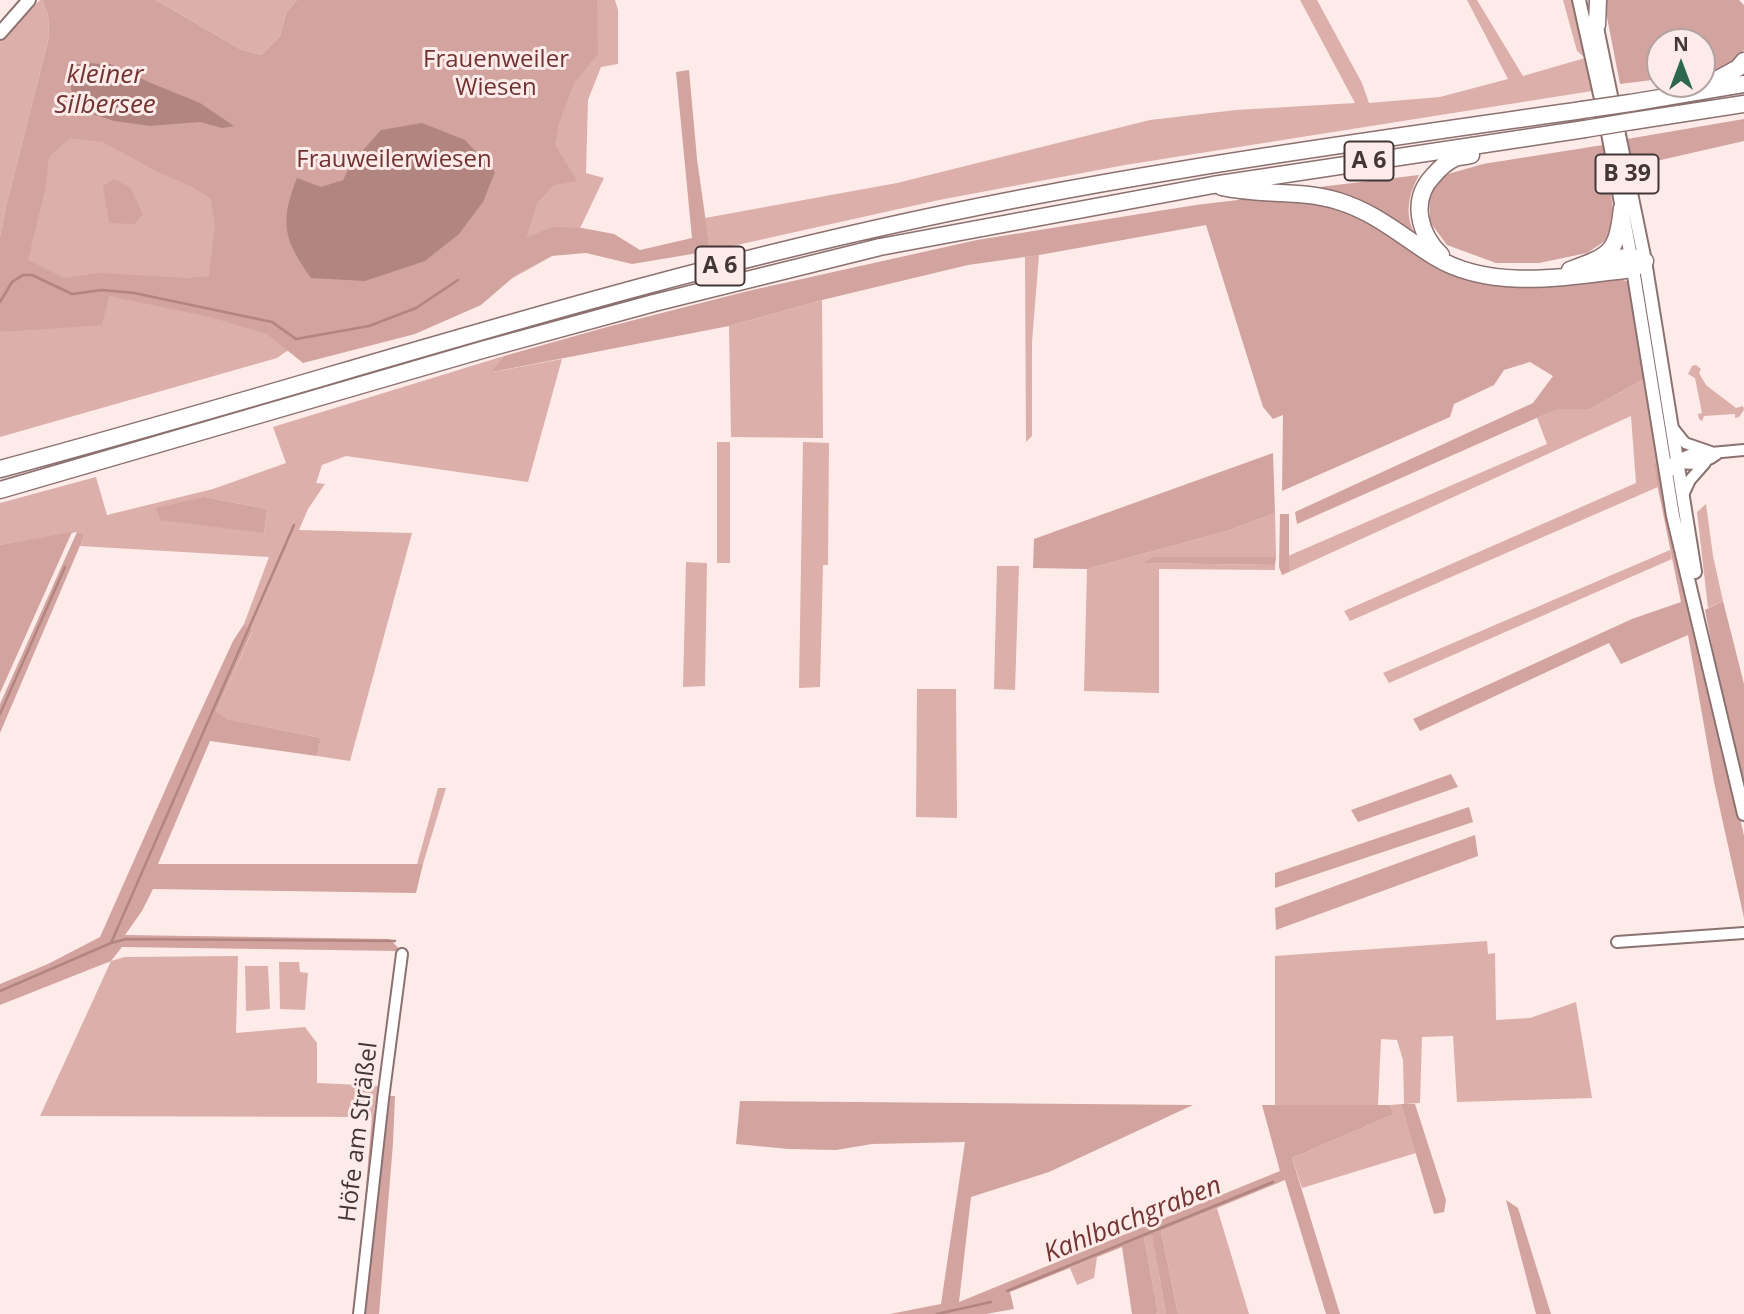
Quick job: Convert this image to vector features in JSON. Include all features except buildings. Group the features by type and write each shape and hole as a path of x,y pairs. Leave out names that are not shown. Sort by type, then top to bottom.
{"highway":[{"path":"1597,25 1598,0"},
{"path":"1716,80 1738,68 1744,61"},
{"name":"A 6","path":"1716,88 1744,84"},
{"name":"A 6","path":"0,470 526,318 875,228 1216,165 1659,98"},
{"name":"A 6","path":"0,489 482,350 880,247 1213,185 1744,103"},
{"path":"1451,264 1431,245 1422,229 1419,219 1422,191 1442,166 1454,159 1526,137"},
{"path":"1213,185 1242,192 1299,193 1344,203 1368,212 1437,259 1487,275 1504,278 1548,278 1637,262"},
{"path":"1548,278 1599,259 1609,252 1619,232 1622,208"},
{"path":"1599,259 1637,262"}],"main road":[{"path":"0,33 29,0"},
{"name":"B 39","path":"1579,0 1671,426 1673,516 1744,814"},
{"path":"1590,0 1597,25"},
{"name":"B 39","path":"1597,25 1670,466 1683,495 1708,655"}],"street":[{"path":"1671,426 1685,443 1717,454"},
{"path":"1670,466 1689,455 1744,450"},
{"path":"1683,495 1690,480 1717,454"},
{"path":"1670,466 1705,463"},
{"path":"1617,942 1744,933"},
{"name":"Höfe am Sträßel","path":"359,1314 402,954"}],"green space":[{"path":"40,0 48,14 49,37 0,237 0,42"},
{"name":"Frauenweiler Wiesen","path":"42,0 156,0 240,49 261,55 280,36 286,13 297,0 597,0 598,54 574,83 559,123 555,145 577,181 554,185 537,203 526,238 552,227 582,228 614,234 640,250 692,238 676,72 689,70 697,159 710,251 632,264 586,253 551,256 517,274 481,305 415,334 303,363 267,334 210,317 109,296 102,325 0,332 0,237 49,37 48,14","holes":["77,64 111,64 233,125 222,128 200,122 150,126 114,121","70,138 103,142 156,171 193,187 211,199 215,226 209,276 187,278 99,273 65,278 28,260 45,190 49,157","351,164 483,202 459,234 425,261 321,187 343,180"]},
{"path":"156,0 297,0 286,13 280,36 261,55 240,49"},
{"name":"Frauweilerwiesen","path":"324,0 615,0 618,10 618,64 601,67 588,100 586,173 604,178 572,245 502,284 287,351 277,358 0,437 0,332 23,329 0,328 52,73 267,62"},
{"path":"1300,0 1317,0 1362,83 1369,103 1440,97 1508,79 1467,0 1477,0 1523,76 1585,58 1577,51 1563,0 1573,0 1585,47 1592,91 1125,165 939,200 710,251 705,218 897,183 1150,120 1236,110 1355,103"},
{"path":"1607,0 1739,0 1744,5 1744,50 1736,59 1716,70 1716,28 1646,28 1646,81 1620,84 1606,12"},
{"path":"1744,119 1744,141 1630,167 1627,139"},
{"path":"1603,145 1615,221 1608,239 1587,253 1539,263 1496,263 1447,245 1430,222 1429,195 1436,184 1448,174 1483,164"},
{"path":"1419,175 1409,206 1410,221 1416,236 1368,204 1311,188"},
{"path":"114,179 130,188 143,214 135,224 109,223 103,186"},
{"path":"1286,198 1333,206 1359,215 1438,263 1478,281 1531,287 1606,276 1629,283 1646,378 1590,409 1557,409 1297,524 1295,512 1533,403 1553,376 1530,362 1504,370 1494,385 1454,404 1450,417 1282,491 1283,415 1273,419 1263,407 1206,225 968,265 822,300 729,326 492,372 504,356 607,327 748,291 977,240 1196,205 1246,199"},
{"path":"1039,255 1032,342 1032,436 1026,442 1025,257"},
{"path":"822,300 823,438 731,437 729,326"},
{"path":"504,356 493,372 562,359 528,482 346,456 322,465 316,483 325,484 308,509 299,530 412,533 350,761 317,756 321,738 225,719 216,711 252,632 244,624 269,557 80,546 85,534 77,532 0,545 0,503 96,477 107,515 213,489 286,463 273,427","holes":["205,497 267,509 264,533"]},
{"path":"1696,365 1701,369 1699,373 1706,385 1736,408 1743,406 1744,410 1739,417 1735,418 1735,414 1704,416 1702,421 1699,419 1698,414 1702,413 1695,378 1688,374 1692,366"},
{"path":"1646,378 1659,463 1653,465 1658,487 1350,621 1344,611 1636,483 1631,416 1289,572 1288,556 1547,444 1537,418 1557,408 1590,409"},
{"path":"717,442 730,442 730,563 717,563"},
{"path":"803,442 829,443 828,565 823,565 820,687 799,688"},
{"path":"1273,453 1275,513 1227,531 1087,569 1033,568 1034,539"},
{"path":"1659,463 1744,836 1744,918 1714,782 1688,635 1621,664 1609,643 1420,731 1413,719 1632,619 1681,602 1653,464"},
{"path":"205,497 267,509 264,533 161,520 156,508"},
{"path":"1706,504 1723,601 1708,608 1697,512"},
{"path":"1275,513 1276,557 1152,557 1145,563 1275,565 1275,570 1159,569 1159,693 1084,691 1087,569 1227,531"},
{"path":"1280,514 1289,514 1289,572 1282,575 1279,567"},
{"path":"72,532 0,693 0,545"},
{"path":"77,532 85,534 0,733 0,704"},
{"path":"1670,550 1672,559 1389,683 1383,673"},
{"path":"1152,557 1276,557 1275,565 1144,563"},
{"path":"686,562 707,563 705,686 683,687"},
{"path":"997,566 1019,566 1015,690 994,689"},
{"path":"1723,601 1744,684 1744,789 1726,717 1705,610"},
{"path":"244,624 252,631 216,711 226,719 321,738 317,756 210,741 158,864 423,864 416,893 153,889 125,935 390,939 401,951 122,947 111,961 0,1005 0,984 48,964 100,937 186,743 233,641"},
{"path":"917,689 956,689 957,818 916,817"},
{"path":"1451,774 1458,787 1358,822 1351,810"},
{"path":"438,788 446,788 423,864 417,864"},
{"path":"1469,807 1473,822 1275,888 1275,873"},
{"path":"1475,835 1478,856 1276,930 1275,908"},
{"path":"1487,941 1488,954 1495,953 1496,1020 1530,1018 1576,1002 1592,1098 1457,1102 1453,1036 1422,1037 1420,1103 1404,1104 1403,1060 1397,1040 1381,1039 1378,1105 1275,1105 1275,956"},
{"path":"238,956 236,1033 305,1027 317,1043 317,1083 381,1086 372,1117 40,1116 111,961 125,957"},
{"path":"279,962 299,962 300,972 308,973 305,1010 280,1009"},
{"path":"245,966 268,966 270,1009 246,1011"},
{"path":"379,1096 395,1096 379,1314 355,1314 372,1117"},
{"path":"740,1101 1193,1105 1049,1172 971,1197 959,1302 1280,1171 1262,1105 1390,1105 1394,1114 1292,1158 1340,1314 1326,1314 1285,1180 1161,1231 1178,1314 1166,1314 1152,1235 1144,1238 1158,1313 1156,1314 1132,1314 1122,1247 1010,1292 1014,1309 986,1314 890,1314 941,1304 965,1142 872,1144 836,1150 736,1144"},
{"path":"1401,1104 1416,1153 1302,1188 1292,1158 1394,1114 1390,1105"},
{"path":"1401,1104 1415,1104 1446,1200 1444,1212 1434,1214"},
{"path":"1506,1200 1518,1208 1551,1314 1536,1314"},
{"path":"1217,1208 1249,1314 1178,1314 1161,1231"},
{"path":"1152,1234 1166,1314 1156,1314 1158,1313 1144,1238"},
{"path":"1097,1257 1094,1278 1077,1285 1070,1268"}],"water":[{"name":"kleiner Silbersee","path":"77,64 111,64 200,103 234,126 222,128 200,122 150,126 114,121 83,111 72,94 69,77"},
{"path":"422,123 465,140 495,172 483,202 459,234 425,261 365,281 311,278 295,253 287,231 288,207 297,178 321,187 343,180 351,164 381,130"}],"waterway":[{"path":"0,302 12,282 23,275 32,275 72,294 102,290 134,293 272,322 296,339 369,326 416,308 458,280"},
{"path":"0,991 111,943 294,525"},
{"path":"0,714 65,567"},
{"path":"111,943 126,939 395,941"},
{"name":"Kahlbachgraben","path":"1007,1291 1273,1182"},
{"name":"Kahlbachgraben","path":"937,1314 991,1302"}]}
